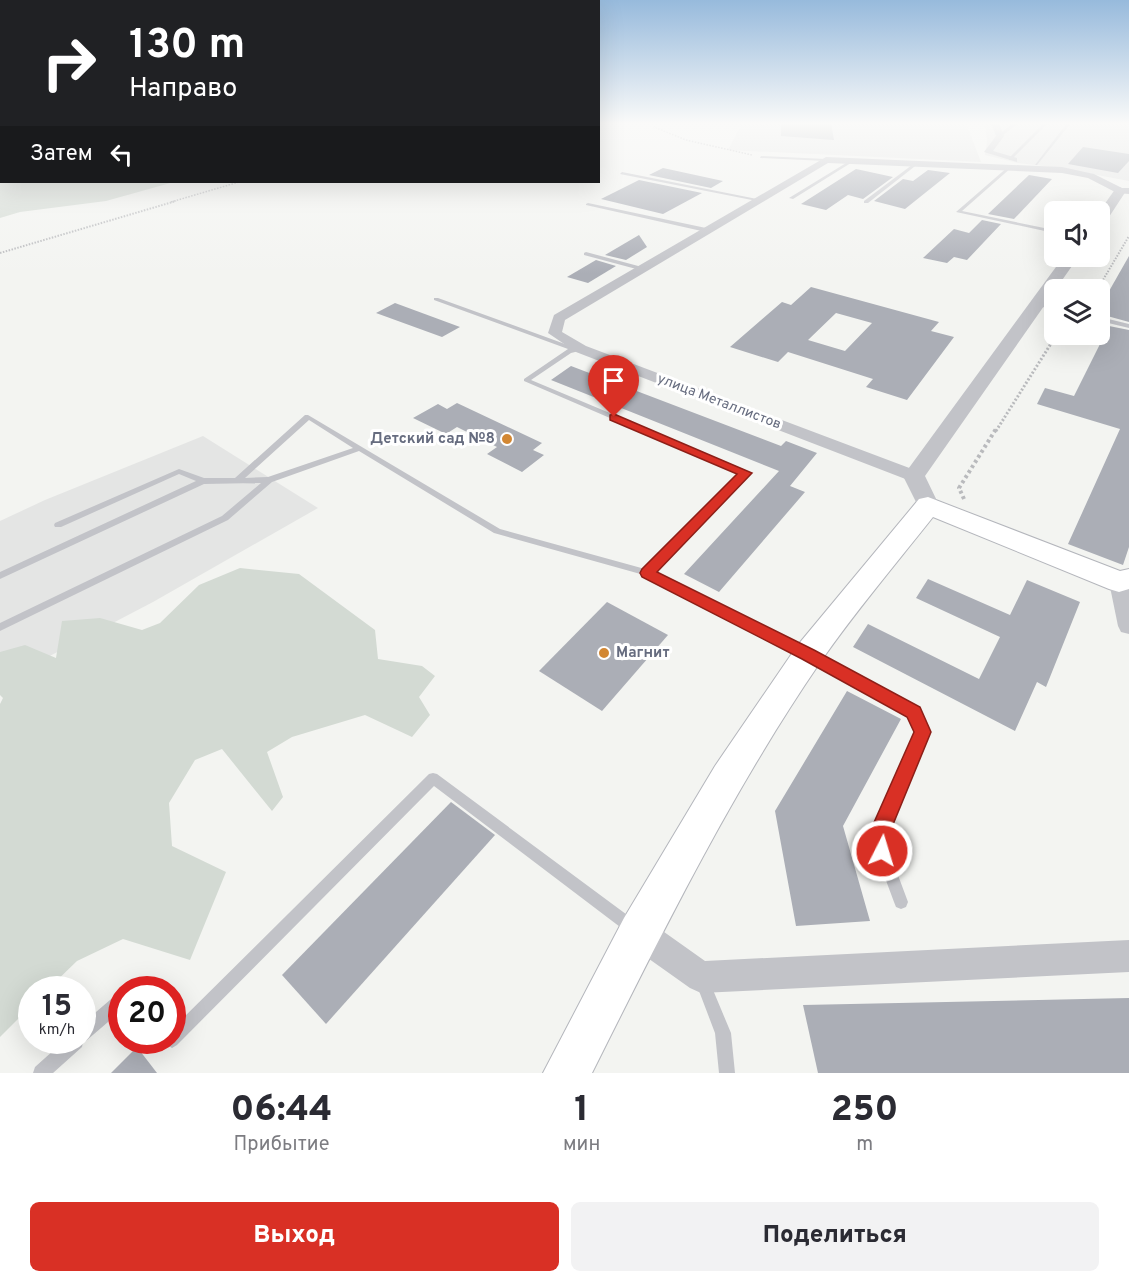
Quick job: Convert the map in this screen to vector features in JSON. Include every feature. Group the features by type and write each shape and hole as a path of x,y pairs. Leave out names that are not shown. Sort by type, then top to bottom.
{"main road":[{"path":"567,1073 639,933 728,778 808,655 921,490 1124,581"}],"street":[{"name":"улица Металлистов","path":"803,173 559,318 555,333 578,350 921,490"},
{"path":"1077,173 1091,176 1125,191 1110,208"},
{"path":"921,490 1044,309"},
{"path":"1124,581 1129,622"},
{"path":"639,933 701,977 1129,956"}],"lane":[{"path":"622,173 757,200"},
{"path":"791,198 832,173"},
{"path":"866,202 904,173"},
{"path":"999,173 958,212 1044,230"},
{"path":"588,204 706,230"},
{"path":"586,254 640,268"},
{"path":"436,299 578,350"},
{"path":"1110,321 1129,326"},
{"path":"578,350 569,351 526,380 746,473 647,573"},
{"path":"237,480 308,417 497,531 647,573 914,712 922,732 882,827 882,851 901,902"},
{"path":"0,576 203,481 269,480 360,448"},
{"path":"58,525 178,471 203,481"},
{"path":"0,627 225,518 269,480"},
{"path":"186,1025 433,778 639,933"},
{"path":"701,977 723,1033 727,1073"},
{"path":"96,1022 108,1012"},
{"path":"41,1073 62,1054"}],"path":[{"path":"0,253 236,183"},
{"path":"1104,279 1129,236"},
{"path":"970,503 962,497 958,488 1050,345"}],"shaded area":[{"path":"1087,173 1129,173 1129,181"},
{"path":"0,183 170,183 106,201 20,212 0,218"},
{"path":"203,436 318,508 153,602 0,682 0,521 45,500"},
{"path":"240,568 299,574 375,630 378,659 422,666 435,676 419,697 430,715 412,737 365,715 292,737 267,752 283,797 272,811 222,749 195,760 169,803 172,846 226,872 190,960 123,939 77,961 61,976 18,976 18,1019 0,1037 0,704 3,698 0,695 0,652 25,645 56,658 62,621 100,618 142,630 160,623 199,585"}],"building":[{"path":"686,173 723,181 711,188 649,175"},
{"path":"850,173 875,173 893,177 863,199 848,195 826,210 801,204"},
{"path":"924,173 950,173 905,209 874,201 903,179 913,181"},
{"path":"1029,175 1052,179 1014,219 988,214"},
{"path":"639,180 702,193 663,214 601,199"},
{"path":"982,220 1001,224 967,260 954,257 947,263 923,258 954,229 969,233"},
{"path":"639,235 647,247 626,260 605,255"},
{"path":"1129,256 1129,322 1110,317 1110,289"},
{"path":"596,260 616,266 588,283 567,277"},
{"path":"811,287 939,322 931,331 954,337 907,400 866,387 873,379 788,352 778,362 730,347 782,302 791,305","holes":["836,313 872,323 845,351 808,340"]},
{"path":"395,303 460,327 442,337 376,313"},
{"path":"1110,326 1129,330 1129,547 1123,565 1068,544 1120,429 1037,404 1045,388 1074,396 1100,345 1110,345"},
{"path":"571,366 781,446 786,441 817,453 790,486 805,492 719,592 684,574 779,471 551,380"},
{"name":"Детский сад №8","path":"457,403 542,443 533,450 544,455 522,472 487,454 497,447 457,427 446,434 413,418 438,404 447,409"},
{"path":"928,579 1010,615 1027,580 1080,602 1046,687 1037,682 1015,731 853,647 868,624 979,679 1000,637 916,598"},
{"name":"Магнит","path":"607,602 668,635 602,711 539,671"},
{"path":"847,691 901,719 843,826 870,921 796,926 775,811"},
{"path":"451,802 495,835 326,1024 282,975"},
{"path":"1129,998 1129,1073 818,1073 803,1005"},
{"path":"130,1054 142,1054 157,1073 111,1073"}],"place":[{"name":"Детский сад №8","path":"507,439"},
{"name":"Магнит","path":"604,653"}],"route":[{"path":"614,417 746,473 647,573 914,712 922,732 882,827 882,851"}]}
